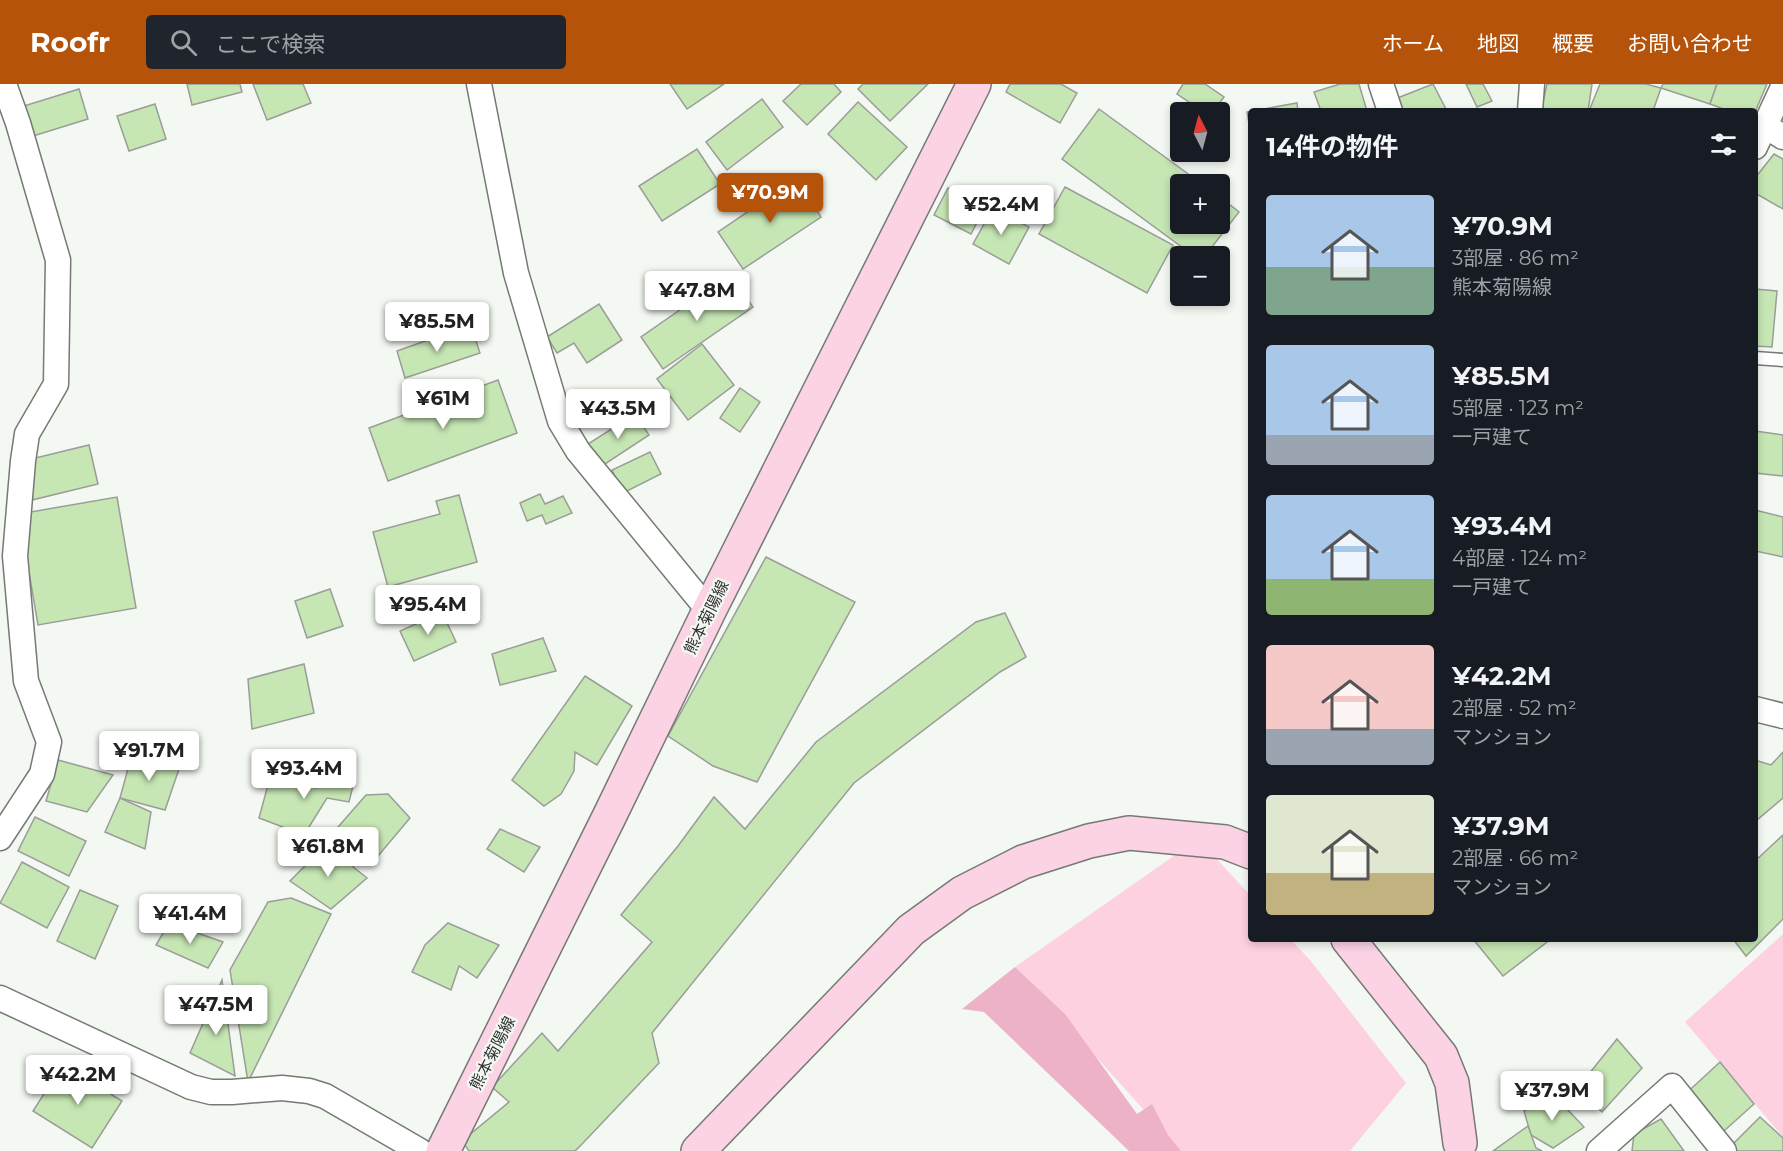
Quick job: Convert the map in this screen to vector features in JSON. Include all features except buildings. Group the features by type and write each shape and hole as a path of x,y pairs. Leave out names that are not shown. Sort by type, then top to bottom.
{"main road":[{"name":"熊本菊陽線","path":"442,1151 709,611 974,84"},
{"path":"698,1151 911,930 962,893 1023,862 1089,841 1129,833 1225,842 1248,851"},
{"path":"1350,942 1441,1056 1452,1083 1462,1147"}],"street":[{"path":"0,838 42,774 49,742 26,681 15,556 22,461 27,434 56,384 58,260 18,123 4,84"},
{"path":"479,84 516,273 560,421 578,451 709,611"},
{"path":"1381,84 1389,108"},
{"path":"1530,108 1532,84"},
{"path":"1767,136 1783,87"},
{"path":"1758,711 1783,716"},
{"path":"0,999 191,1087 211,1092 282,1088 309,1091 325,1096 420,1151"},
{"path":"1599,1151 1672,1086 1724,1151"}],"lane":[{"path":"1758,358 1783,360"}],"shaded area":[{"path":"1198,839 1248,893 1248,942 1293,942 1310,960 1406,1083 1350,1151 1181,1151 1015,967"},
{"path":"1783,934 1783,1137 1685,1022"},
{"path":"1015,967 1065,1014 1137,1114 1152,1104 1168,1135 1181,1151 1129,1151 984,1012 962,1009"}]}
